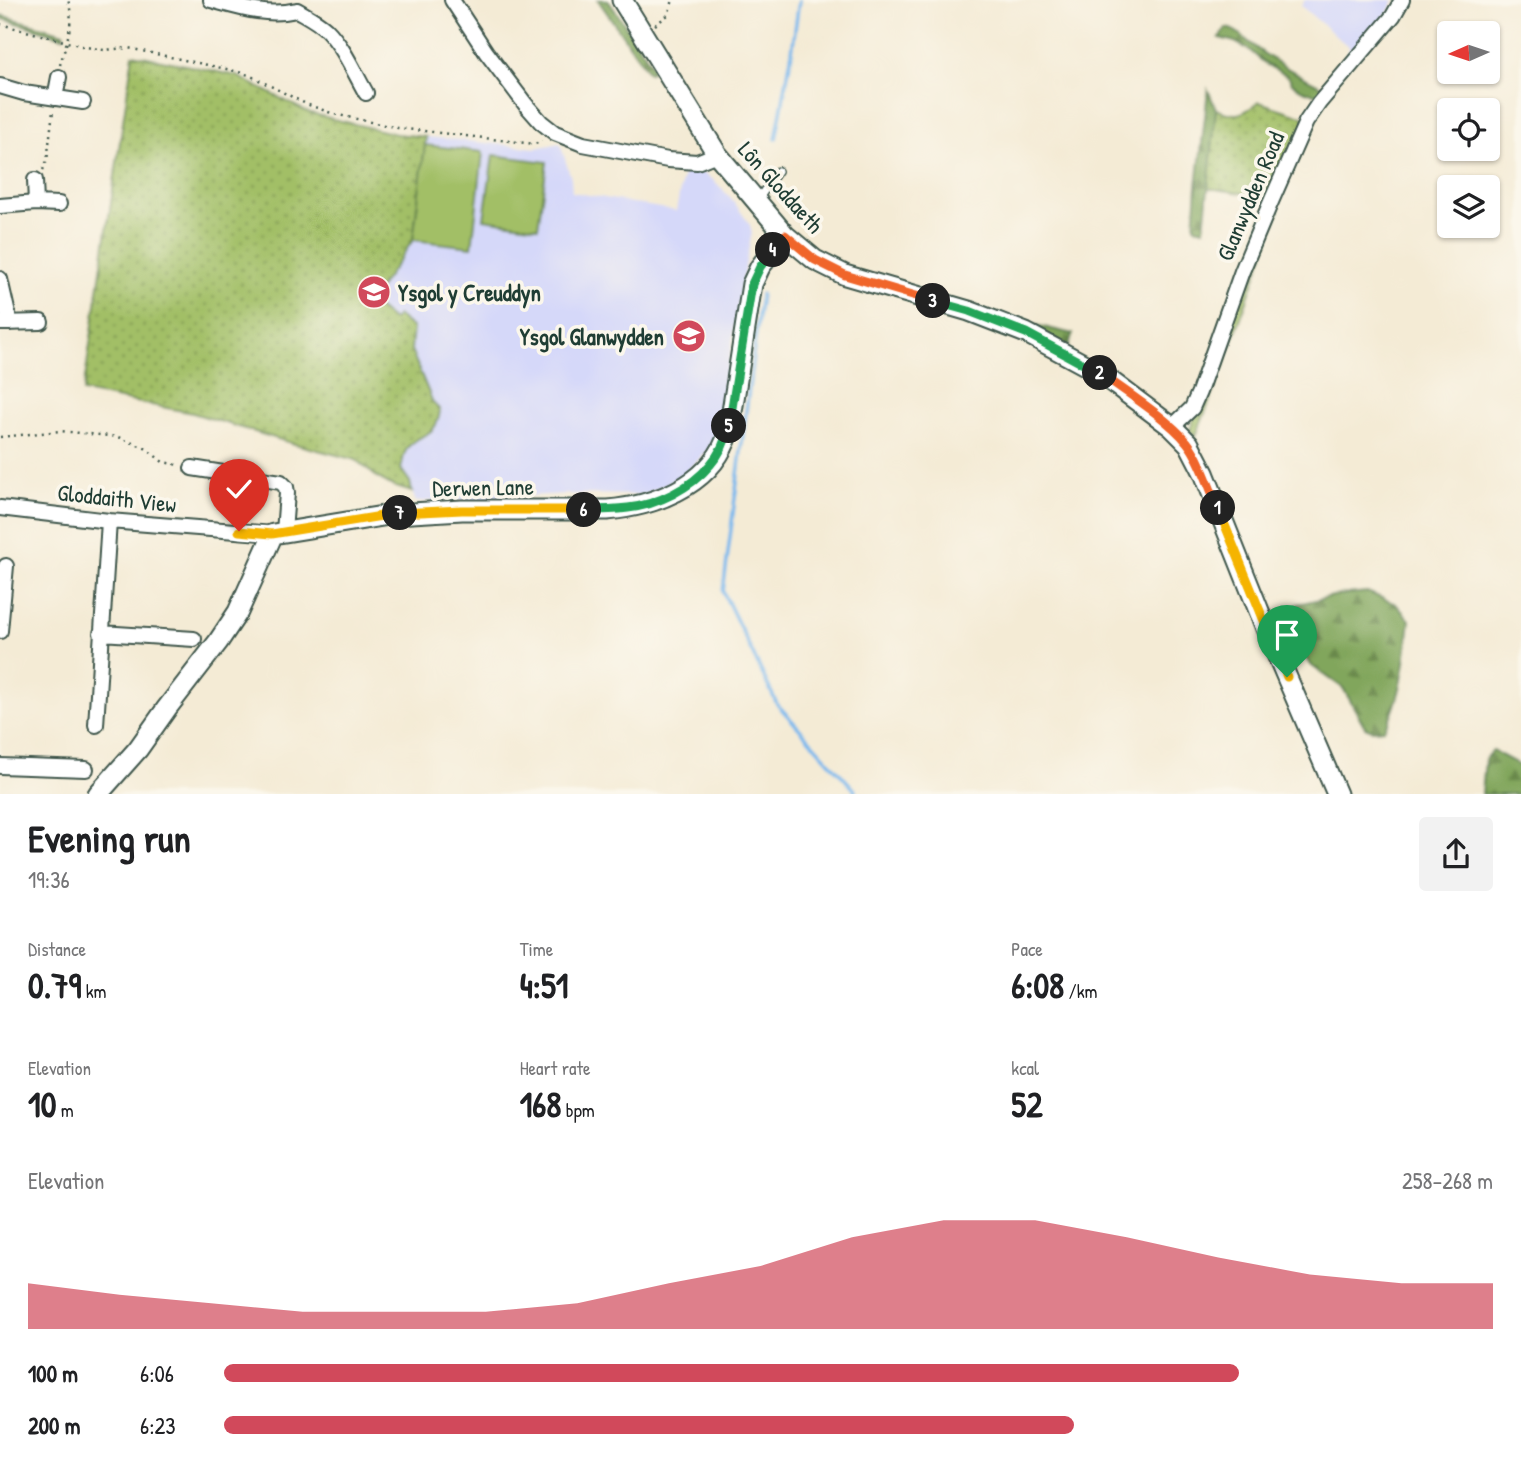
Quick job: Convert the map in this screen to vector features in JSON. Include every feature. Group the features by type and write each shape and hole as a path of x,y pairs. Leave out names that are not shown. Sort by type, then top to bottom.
{"street":[{"path":"211,0 269,14 284,13 299,5 327,30 366,93"},
{"path":"452,0 526,106 555,133 583,144 668,160 697,162 717,154"},
{"name":"Lôn Gloddaeth","path":"622,0 717,154 785,235 815,260 845,275 969,311 1026,333 1100,373 1172,427 1189,444 1204,473 1267,631 1337,794"},
{"name":"Glanwydden Road","path":"1172,427 1192,408 1242,271 1306,122 1393,16 1402,0"},
{"path":"55,97 58,77"},
{"path":"0,86 24,93 83,102"},
{"path":"34,180 36,203"},
{"path":"0,206 59,204"},
{"name":"Derwen Lane","path":"278,533 395,513 630,508 668,496 709,467 726,439 752,284 760,267 785,235"},
{"path":"0,279 5,323 41,322"},
{"path":"98,794 138,749 218,642 238,612 278,533 287,493 281,482 192,468"},
{"name":"Gloddaith View","path":"0,508 109,521 278,533"},
{"path":"96,725 109,521"},
{"path":"0,631 6,566"},
{"path":"101,633 194,639"},
{"path":"0,766 86,769"}],"lane":[{"path":"757,202 778,172"}],"path":[{"path":"58,77 70,27 71,9 68,0"},
{"path":"645,34 668,15 673,0"},
{"path":"0,24 104,50 128,48 231,70 249,75 306,104 334,114 398,128 535,144 548,138"},
{"path":"34,180 41,175 47,161 55,97"},
{"path":"0,437 61,430 118,438 145,448 163,462 192,468"}],"shaded area":[{"path":"1305,0 1394,0 1388,12 1346,61 1349,47 1301,6"},
{"name":"Ysgol y Creuddyn","path":"133,54 237,76 307,112 396,134 536,148 560,143 571,178 572,192 676,211 684,170 701,172 712,179 739,209 752,233 740,291 718,434 711,447 686,472 644,495 567,494 525,496 522,500 513,501 416,502 412,492 378,478 356,460 193,413 83,392"}],"green space":[{"path":"598,0 608,0 651,63 652,71 649,73"},
{"path":"0,15 64,33 63,37 0,18"},
{"path":"1226,28 1294,72 1323,87 1317,95 1301,89 1292,83 1288,76 1267,65 1248,49 1219,38"},
{"path":"133,54 237,76 307,112 396,134 426,137 413,240 370,302 393,320 398,316 413,328 411,350 433,403 440,410 432,430 413,442 404,455 401,469 410,482 412,492 378,478 356,460 193,413 83,392"},
{"path":"1208,90 1216,109 1204,229 1194,227"},
{"path":"1259,102 1302,116 1306,122 1266,197 1208,188 1216,109 1229,114 1239,114"},
{"path":"425,145 483,152 472,247 413,240"},
{"path":"493,155 547,162 538,227 484,219"},
{"path":"1272,211 1279,211 1195,438 1190,430 1192,423"},
{"path":"1031,324 1073,334 1068,347"},
{"path":"1367,592 1396,604 1410,620 1403,676 1396,704 1384,729 1372,730 1365,727 1343,688 1312,666 1292,642 1286,614 1298,604"},
{"path":"1493,751 1521,767 1521,794 1482,794 1485,759"}],"waterway":[{"path":"776,139 799,0"},
{"path":"761,294 723,592 777,704 855,790 855,794"}],"place":[{"name":"Ysgol y Creuddyn","path":"374,292"},
{"name":"Ysgol Glanwydden","path":"689,336"}],"route":[{"path":"239,531 272,534 395,513 607,510 630,508 668,496 709,467 726,439 752,284 760,267 785,235 815,260 845,275 969,311 1026,333 1100,373 1172,427 1189,444 1204,473 1287,677"}]}
